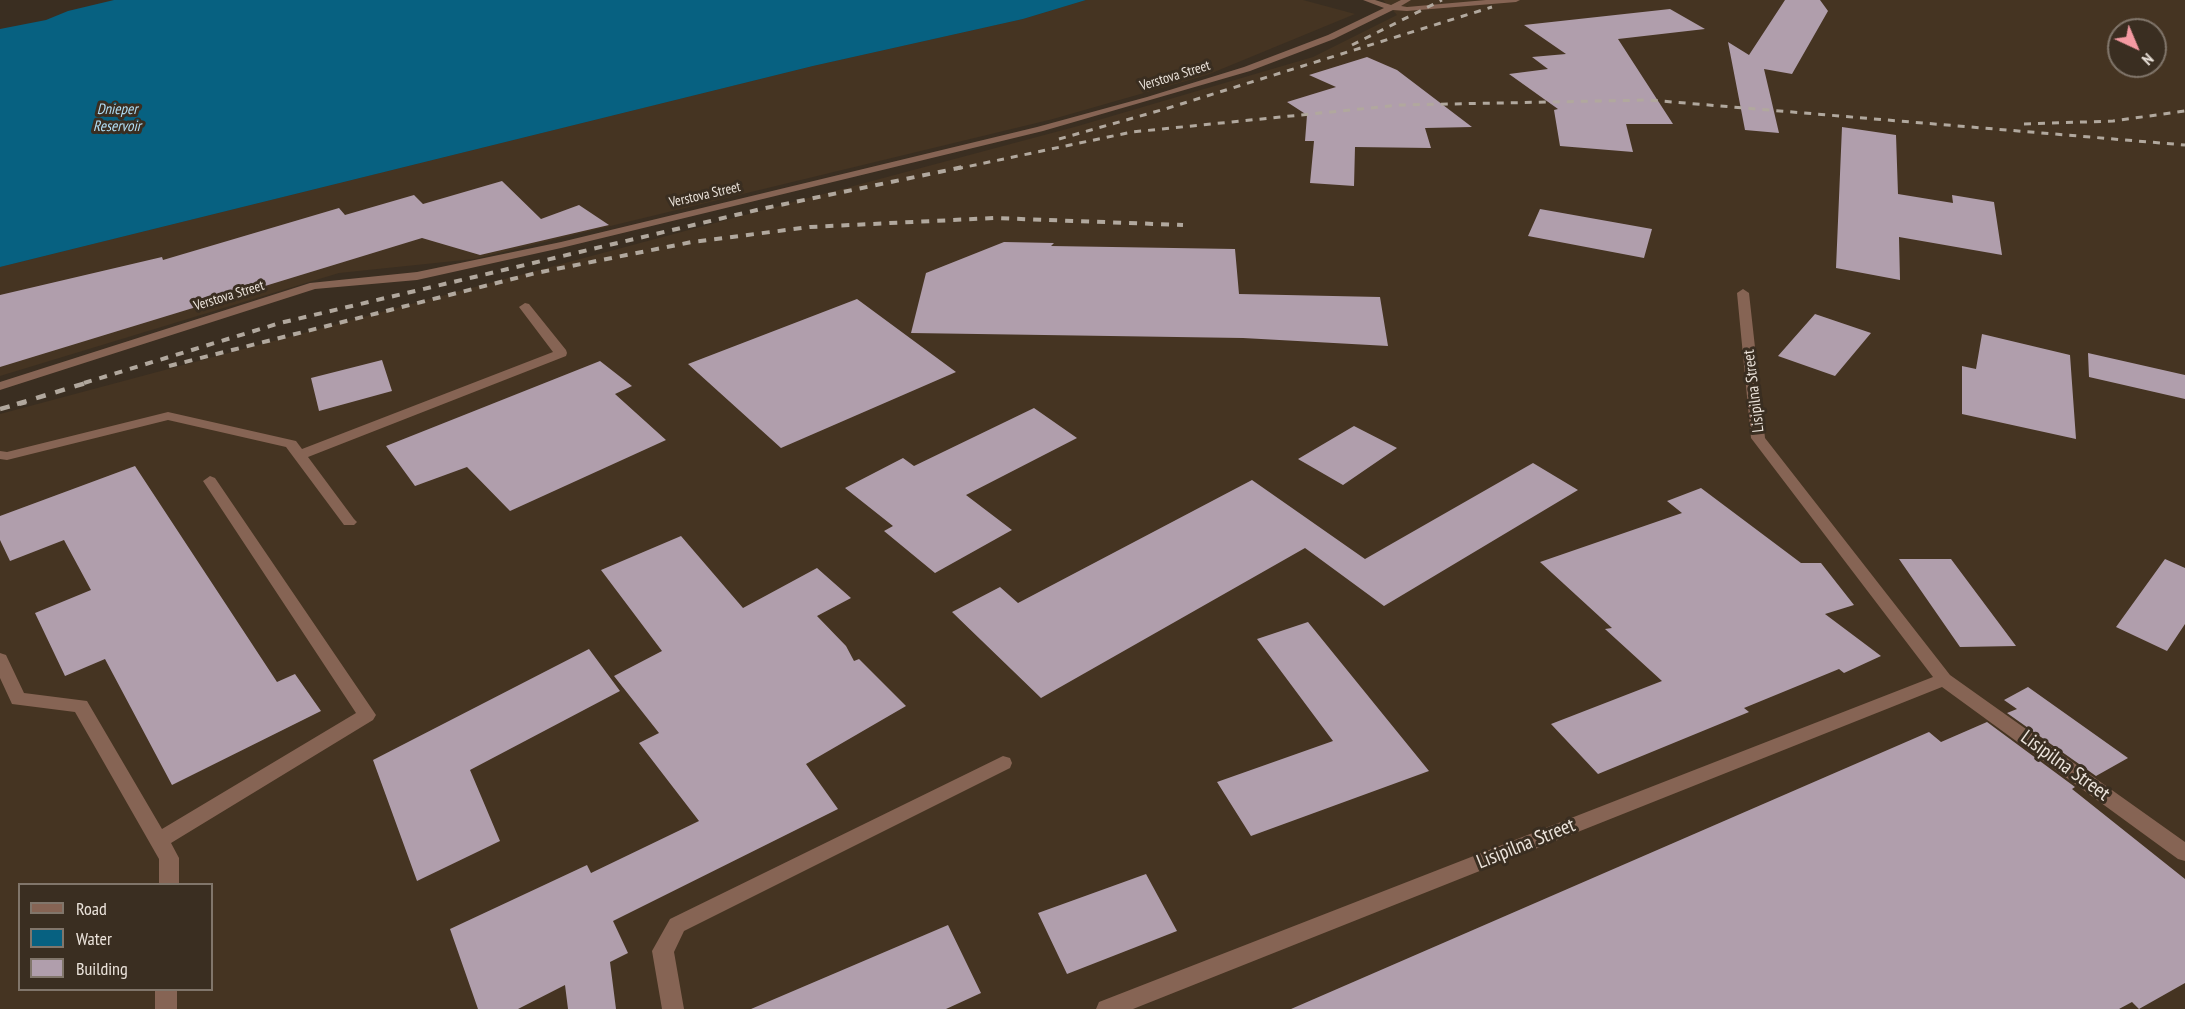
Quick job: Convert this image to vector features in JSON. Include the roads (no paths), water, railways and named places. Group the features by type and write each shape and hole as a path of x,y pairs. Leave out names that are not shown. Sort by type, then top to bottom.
{"street":[{"path":"1367,0 1388,7 1424,8 1516,0"},
{"name":"Verstova Street","path":"0,386 314,285 417,276 561,244 1040,129 1150,99 1247,69 1331,37 1388,7 1407,0"},
{"name":"Lisipilna Street","path":"1743,293 1758,438 1944,679 2185,853"},
{"path":"300,455 561,352 525,307"},
{"path":"0,455 8,456 168,416 291,444 349,522"},
{"path":"160,840 367,715 210,481"},
{"path":"0,659 18,699 81,706 170,858 169,883"},
{"name":"Lisipilna Street","path":"1107,1009 1944,679"},
{"path":"674,1009 663,951 677,925 1003,763"},
{"path":"166,991 166,1009"}],"water":[{"name":"Dnieper Reservoir","path":"114,0 1086,0 1023,19 813,66 0,267 0,29 46,20 68,11"}],"railway":[{"path":"1352,45 1442,0"},
{"path":"1059,139 1165,109 1492,7"},
{"path":"956,169 1132,132 1400,105 1649,100 2185,145"},
{"path":"2024,124 2113,121 2185,111"},
{"path":"84,383 280,323 761,209 963,167"},
{"path":"169,366 536,273 692,242 810,227 994,218 1183,225"},
{"path":"17,404 89,382"},
{"path":"0,409 26,402"}]}
